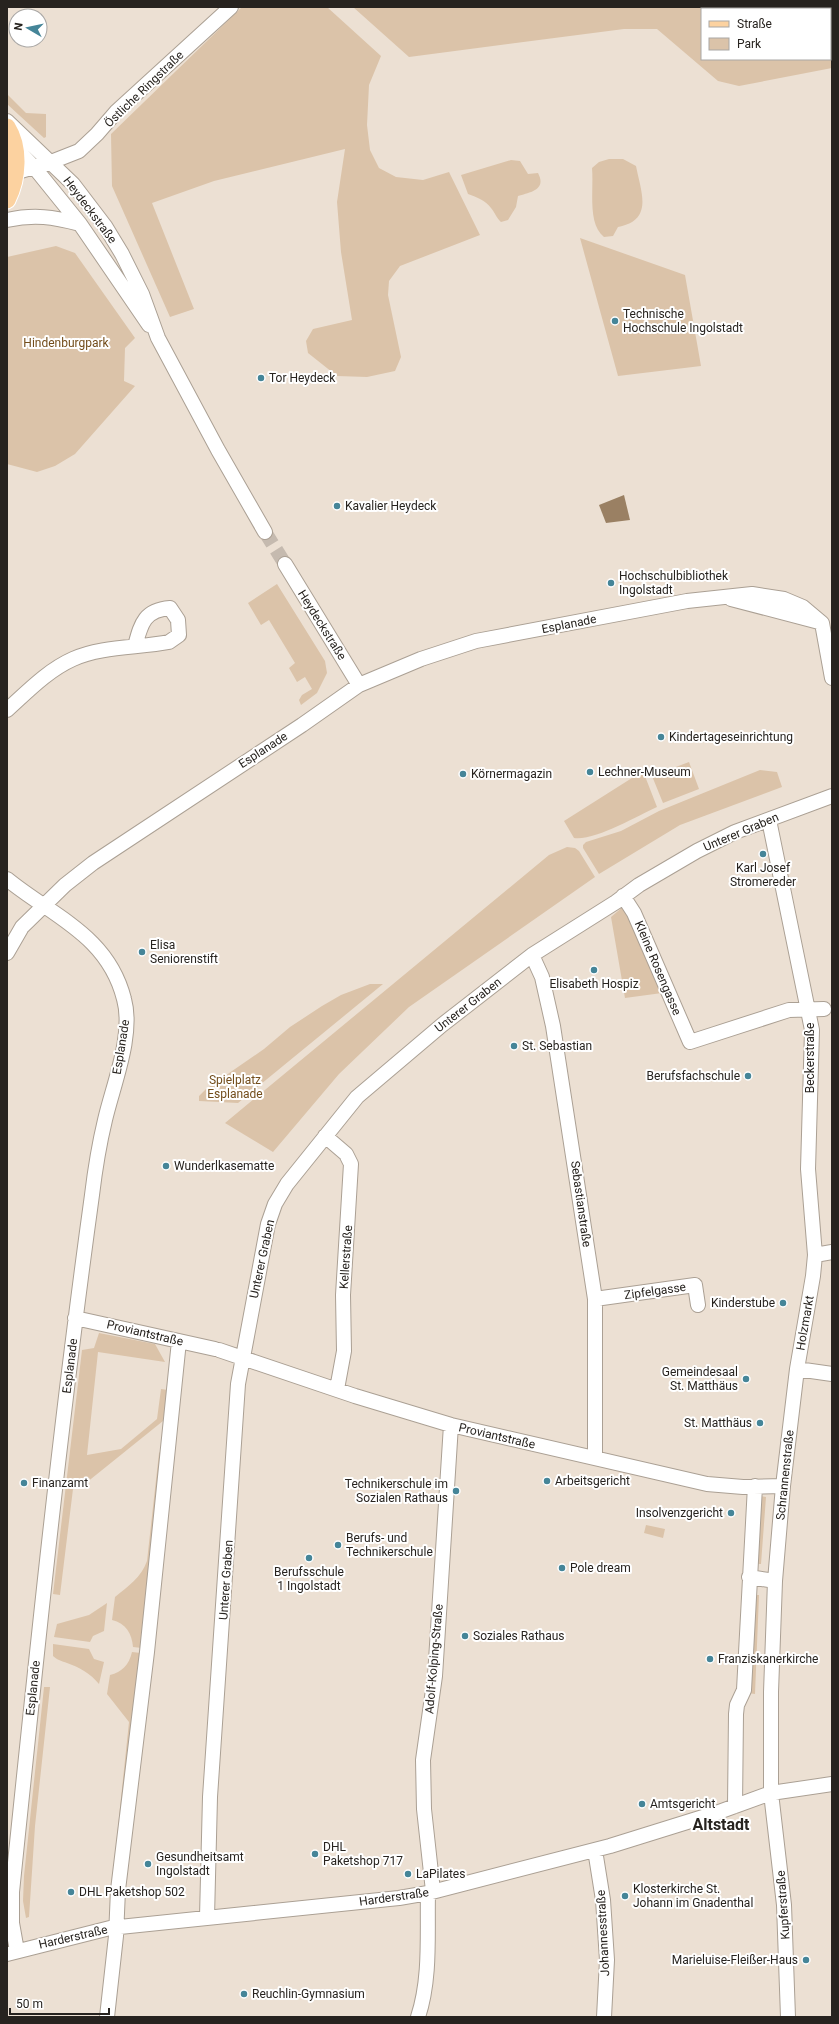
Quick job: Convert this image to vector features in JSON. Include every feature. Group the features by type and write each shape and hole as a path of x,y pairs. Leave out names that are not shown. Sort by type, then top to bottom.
{"main road":[{"path":"7,127 11,144 11,174 7,200"}],"street":[{"name":"Östliche Ringstraße","path":"11,174 51,162 79,151 97,134 116,112 231,7"},
{"name":"Heydeckstraße","path":"7,121 73,184 109,232 142,294 158,338"},
{"name":"Heydeckstraße","path":"11,144 34,167 80,224 158,338 218,450 265,532"},
{"path":"7,220 28,216 41,216 80,224"},
{"name":"Heydeckstraße","path":"285,564 359,685"},
{"name":"Esplanade","path":"12,1952 12,1892 34,1677 75,1318 96,1168 104,1122 123,1045 126,1023 126,1003 120,982 106,958 87,938 44,905 69,882 131,836 302,725 359,685 421,659 476,641 688,601 723,597 827,624 832,678"},
{"path":"7,710 50,673 73,659 87,654 135,646"},
{"name":"Unterer Graben","path":"207,1917 210,1797 238,1384 268,1224 275,1204 287,1184 356,1097 442,1025 532,955 616,902 623,896 697,852 735,832 832,796"},
{"name":"Beckerstraße","path":"769,820 812,1030 808,1169 815,1255 813,1276"},
{"path":"7,879 44,905 22,927 7,953"},
{"name":"Kleine Rosengasse","path":"623,896 634,913 690,1042 789,1010 808,1010"},
{"name":"Sebastianstraße","path":"532,955 542,977 553,1026 595,1299 595,1457"},
{"path":"808,1010 824,1009"},
{"name":"Kellerstraße","path":"325,1136 346,1154 351,1164 343,1295 344,1351 337,1389"},
{"path":"815,1255 832,1252"},
{"name":"Holzmarkt","path":"797,1369 813,1276"},
{"name":"Zipfelgasse","path":"595,1299 695,1285 698,1305"},
{"name":"Proviantstraße","path":"75,1318 217,1350 243,1360 451,1425 707,1484 783,1486"},
{"path":"107,2017 116,1927 118,1890 147,1652 179,1341"},
{"path":"797,1369 832,1374"},
{"name":"Schrannenstraße","path":"771,1793 771,1692 775,1581 783,1486 797,1369"},
{"name":"Adolf-Kolping-Straße","path":"418,2017 424,1988 427,1961 431,1892 424,1809 423,1760 435,1676 451,1425"},
{"path":"735,1806 736,1714 737,1705 744,1690 755,1486"},
{"path":"749,1577 775,1581"},
{"name":"Harderstraße","path":"12,1952 116,1927 399,1898 431,1892 595,1850 735,1806 771,1793 832,1784"},
{"name":"Kupferstraße","path":"771,1793 784,1905 788,2017"},
{"name":"Johannesstraße","path":"595,1850 603,1900 607,1960 604,2017"}],"green space":[{"path":"242,7 327,7 381,56 369,85 367,125 370,150 379,168 396,177 423,180 449,172 480,235 400,266 389,281 388,295 401,357 395,371 367,377 337,376 308,353 306,341 313,329 352,320 341,252 337,202 345,149 214,181 152,203 194,309 170,317 112,186 111,134"},
{"path":"353,7 832,7 832,68 739,86 718,81 657,29 624,29 409,57"},
{"path":"7,94 26,113 46,114 46,137 44,138 7,104"},
{"path":"609,159 623,159 636,166 642,195 642,204 641,211 637,218 618,227 613,236 604,237 595,224 593,215 592,168 599,162"},
{"path":"511,160 520,161 528,174 538,173 540,183 539,187 536,189 518,196 516,207 508,220 501,222 487,203 468,194 461,175"},
{"path":"580,238 685,275 701,366 618,376"},
{"name":"Hindenburgpark","path":"56,246 75,253 135,338 125,348 124,381 135,386 75,454 55,466 37,472 7,464 7,257"},
{"path":"277,584 325,661 327,673 317,693 301,705 299,700 302,695 312,689 305,677 297,682 289,668 295,663 269,620 261,625 248,603"},
{"path":"689,762 699,789 663,803 652,776"},
{"path":"760,770 777,772 782,787 680,825 599,874 583,848 583,845 586,842 621,831 659,811"},
{"path":"643,771 657,807 604,832 583,838 574,838 564,821"},
{"path":"567,847 575,848 579,851 595,877 409,1007 339,1074 273,1152 225,1123 549,855"},
{"path":"625,905 662,993 625,998 611,917"},
{"name":"Spielplatz Esplanade","path":"370,984 383,984 238,1103 199,1101 199,1096 206,1089 264,1049 290,1027 341,995"},
{"path":"99,1333 155,1344 165,1362 98,1352 87,1455 121,1449 157,1419 161,1389 168,1390 163,1421 81,1487 73,1489 60,1595 53,1594 82,1350 94,1348"},
{"path":"161,1451 142,1648 133,1647 130,1634 125,1626 112,1620 115,1597 138,1577 147,1561 159,1453"},
{"path":"760,1496 766,1497 761,1564 754,1564"},
{"path":"646,1525 665,1529 663,1538 644,1533"},
{"path":"753,1595 759,1595 755,1694 748,1693"},
{"path":"107,1603 104,1631 93,1636 90,1642 54,1637 57,1624 89,1615"},
{"path":"53,1644 89,1649 94,1659 104,1662 99,1684 84,1671 53,1656"},
{"path":"132,1652 141,1653 113,1874 129,1722 107,1694 110,1675 118,1672 127,1664"},
{"path":"44,1687 50,1687 35,1826 29,1917 26,1918 23,1901 24,1876"}],"shaded area":[{"path":"624,495 630,520 606,523 599,505"}],"tunnel":[{"path":"265,532 285,564"}],"place":[{"name":"Technische Hochschule Ingolstadt","path":"615,321"},
{"name":"Tor Heydeck","path":"261,378"},
{"name":"Kavalier Heydeck","path":"337,506"},
{"name":"Hochschulbibliothek Ingolstadt","path":"611,583"},
{"name":"Kindertageseinrichtung","path":"661,737"},
{"name":"Lechner-Museum","path":"590,772"},
{"name":"Körnermagazin","path":"463,774"},
{"name":"Karl Josef Stromereder","path":"763,854"},
{"name":"Elisa Seniorenstift","path":"142,952"},
{"name":"Elisabeth Hospiz","path":"594,970"},
{"name":"St. Sebastian","path":"514,1046"},
{"name":"Berufsfachschule","path":"748,1076"},
{"name":"Wunderlkasematte","path":"166,1166"},
{"name":"Kinderstube","path":"783,1303"},
{"name":"Gemeindesaal St. Matthäus","path":"746,1379"},
{"name":"St. Matthäus","path":"760,1423"},
{"name":"Arbeitsgericht","path":"547,1481"},
{"name":"Finanzamt","path":"24,1483"},
{"name":"Technikerschule im Sozialen Rathaus","path":"456,1491"},
{"name":"Insolvenzgericht","path":"731,1513"},
{"name":"Berufs- und Technikerschule","path":"338,1545"},
{"name":"Berufsschule 1 Ingolstadt","path":"309,1558"},
{"name":"Pole dream","path":"562,1568"},
{"name":"Soziales Rathaus","path":"465,1636"},
{"name":"Franziskanerkirche","path":"710,1659"},
{"name":"Amtsgericht","path":"642,1804"},
{"name":"DHL Paketshop 717","path":"315,1854"},
{"name":"Gesundheitsamt Ingolstadt","path":"148,1864"},
{"name":"LaPilates","path":"408,1874"},
{"name":"DHL Paketshop 502","path":"71,1892"},
{"name":"Klosterkirche St. Johann im Gnadenthal","path":"625,1896"},
{"name":"Marieluise-Fleißer-Haus","path":"806,1960"},
{"name":"Reuchlin-Gymnasium","path":"244,1994"}],"district":[{"name":"Altstadt","path":"721,1824"}]}
